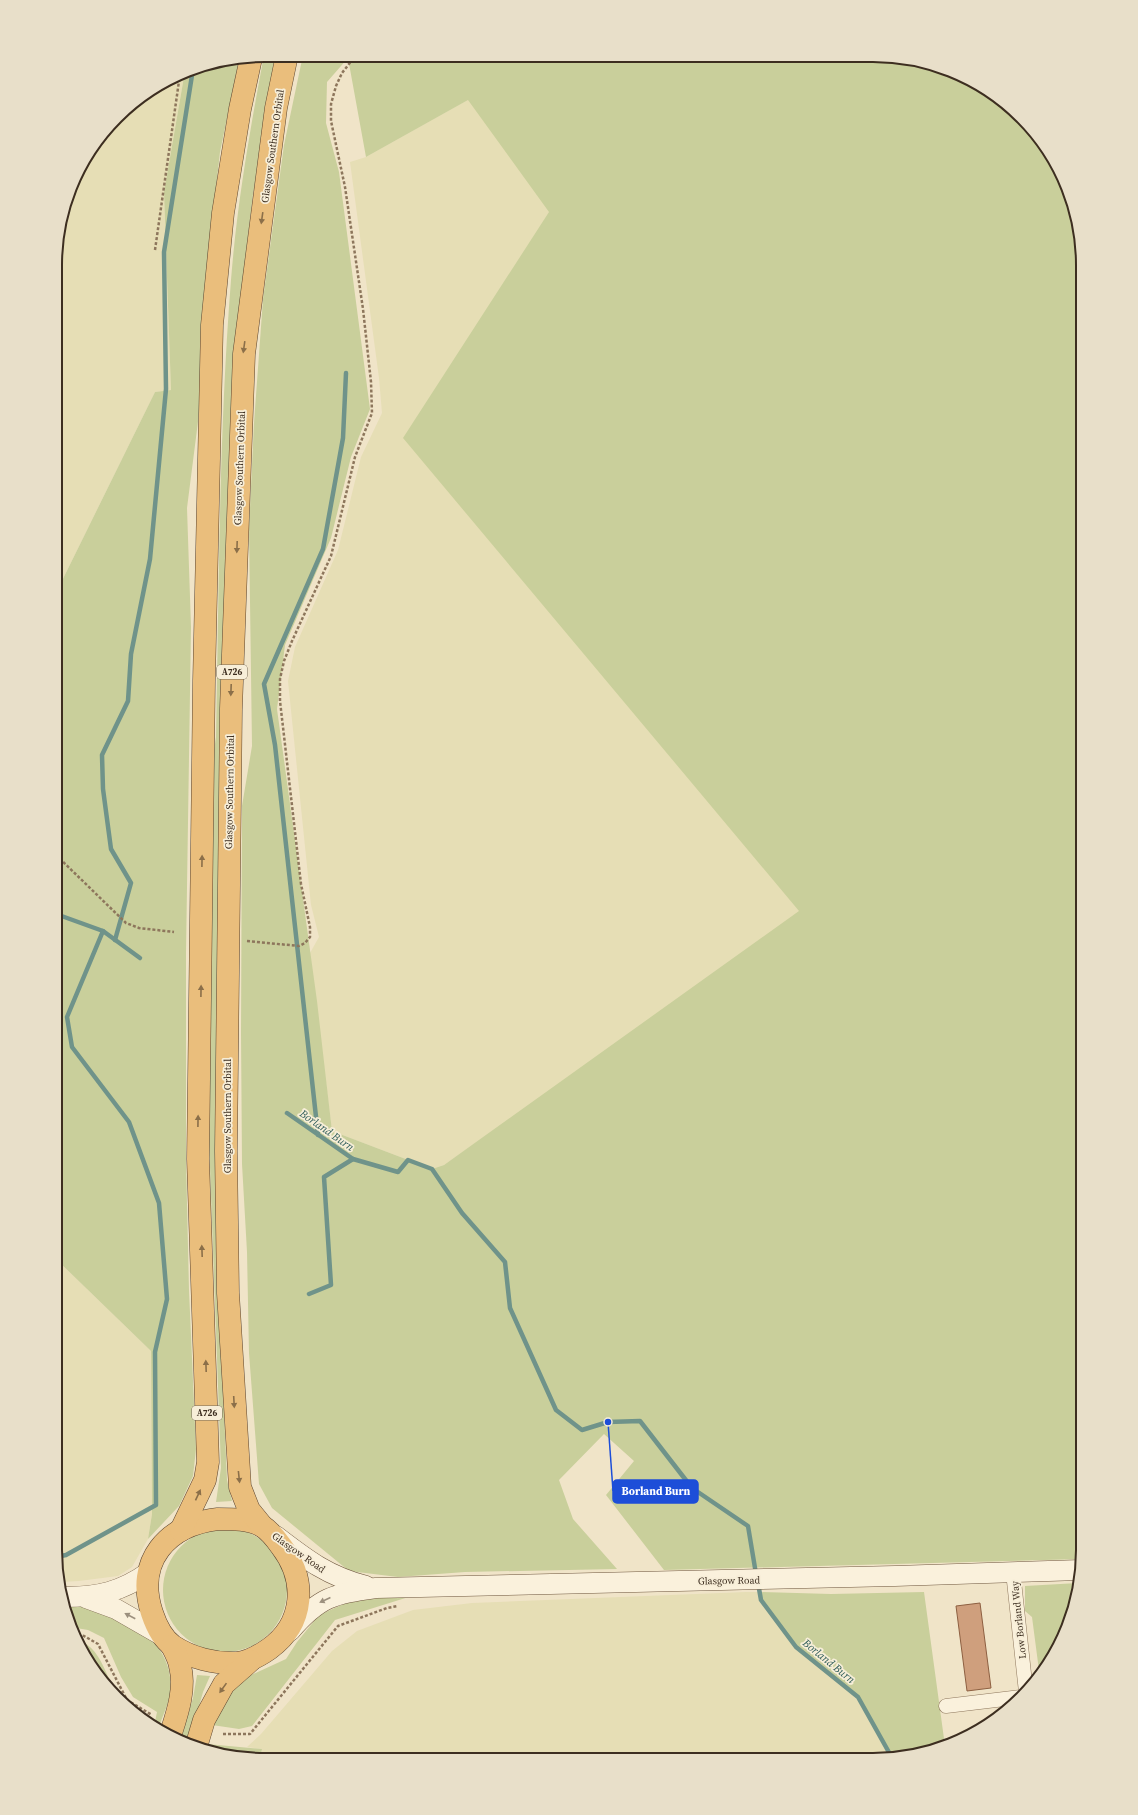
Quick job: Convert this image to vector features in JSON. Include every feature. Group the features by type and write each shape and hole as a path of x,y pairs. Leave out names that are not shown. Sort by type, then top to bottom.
{"highway":[{"name":"A726","path":"181,1530 205,1480 208,1462 198,1159 204,681 212,325 223,213 240,109 250,62"},
{"name":"Glasgow Southern Orbital","path":"265,1528 249,1510 240,1487 228,1293 226,1151 230,724 244,354 276,108 286,62"},
{"name":"A726","path":"172,1730 178,1710 182,1683 180,1666 149,1605 147,1588 148,1572 156,1554 165,1541 181,1530 202,1521 218,1519 242,1520 265,1528 285,1551 296,1576 298,1603 296,1617 288,1632 278,1642 250,1661 224,1684 204,1720 198,1741"},
{"name":"A726","path":"168,1641 188,1654 205,1660 229,1663 250,1661"}],"main road":[{"name":"Glasgow Road","path":"265,1528 318,1568 345,1581 376,1588"},
{"name":"Glasgow Road","path":"288,1632 305,1612 318,1603 342,1593 376,1588 1075,1570"},
{"path":"68,1597 85,1597 118,1591 134,1583 148,1572"},
{"path":"85,1597 116,1609 168,1641"}],"street":[{"name":"Low Borland Way","path":"1013,1572 1025,1685"},
{"path":"946,1706 1013,1698"}],"path":[{"path":"244,940 299,946 306,943 310,937 310,927 301,884 280,701 280,679 292,641 331,556 355,457 372,413 371,382 362,309 344,181 331,121 331,104 336,86 342,73 351,62"},
{"path":"155,250 179,81"},
{"path":"62,861 126,923 139,928 174,932"},
{"path":"223,1734 250,1734 338,1626 387,1608 403,1606"},
{"path":"81,1635 98,1644 126,1699"},
{"path":"129,1701 152,1715"}],"shaded area":[{"path":"755,62 886,62 926,69 951,77 975,89 1002,108 1076,667 1076,725 444,1165 432,1169 332,1131 310,953 319,937 311,905 288,681 295,647 338,550 361,457 382,413 379,378 350,162 366,157 521,70"},
{"path":"184,79 164,192 171,390 155,392 62,581 62,252 69,212 77,187 89,163 112,131 141,104 163,89"},
{"path":"62,1265 151,1351 152,1514 148,1539 132,1567 118,1576 65,1582 62,1563"},
{"path":"759,1592 761,1600 796,1647 858,1697 889,1753 261,1753 262,1749 247,1747 261,1734 332,1651 357,1631 413,1610 472,1603"}],"green space":[{"path":"263,62 277,62 253,194 240,306 218,1271 227,1480 232,1501 216,1502 221,1468 207,1085 213,757 216,737 222,451 227,337 237,223 244,167"},
{"path":"302,62 344,62 327,82 326,123 339,172 370,409 351,457 331,538 285,645 277,709 317,1001 332,1131 432,1169 444,1165 799,911 403,438 549,212 468,100 366,157 349,62 886,62 926,69 951,77 975,89 997,104 1017,121 1042,152 1061,187 1072,225 1076,252 1076,1559 664,1570 606,1495 634,1461 604,1434 559,1480 573,1519 617,1569 465,1572 398,1577 349,1571 272,1508 259,1484 249,1353 247,1252 242,1164 241,1033 242,806 252,746 249,529 254,423 263,299 284,145"},
{"path":"238,64 220,152 212,224 200,406 187,508 191,627 186,953 186,1160 189,1290 196,1449 193,1476 179,1506 148,1539 152,1514 151,1351 62,1265 62,581 155,392 171,390 164,192 184,79 212,69"},
{"path":"225,1528 237,1529 249,1533 269,1546 282,1566 286,1578 286,1602 282,1614 269,1634 249,1647 237,1651 225,1652 213,1651 201,1647 181,1634 168,1614 164,1602 163,1590 164,1578 168,1566 181,1546 201,1533 213,1529"},
{"path":"1073,1583 1069,1603 1061,1628 1049,1652 1039,1668 1032,1617 1025,1611 1025,1586"},
{"path":"759,1592 831,1594 924,1592 944,1740 913,1749 889,1753 858,1697 796,1647 761,1600"},
{"path":"415,1595 335,1620 252,1726 239,1729 212,1725 229,1692 249,1676 286,1659 297,1642 319,1615 355,1599"},
{"path":"69,1603 101,1612 135,1627 150,1638 161,1651 168,1668 171,1692 160,1724 155,1721 157,1712 133,1697 121,1677 104,1638 88,1630 77,1628"},
{"path":"85,1644 91,1648 102,1663 111,1683 96,1663"},
{"path":"197,1675 210,1676 203,1692 190,1739 182,1735 193,1698"},
{"path":"207,1744 262,1749 261,1753 252,1753"}],"building":[{"path":"980,1603 991,1688 967,1691 956,1606"}],"waterway":[{"path":"115,940 131,883 111,849 103,789 102,755 128,701 131,654 150,559 166,389 164,252 192,75"},
{"path":"318,1135 275,745 264,684 323,549 343,438 346,373"},
{"name":"Borland Burn","path":"62,916 103,931 140,958"},
{"path":"62,1556 156,1505 155,1352 167,1299 159,1203 129,1122 72,1047 67,1017 103,931"},
{"name":"Borland Burn","path":"287,1113 353,1159 398,1172 408,1160 432,1169 462,1213 505,1262 510,1308 556,1410 582,1430 608,1422 640,1421 692,1488 748,1526 756,1574"},
{"path":"309,1294 331,1285 324,1177 353,1159"},
{"name":"Borland Burn","path":"758,1583 761,1600 796,1647 858,1697 889,1753"}],"place":[{"name":"Borland Burn","path":"608,1422"}]}
